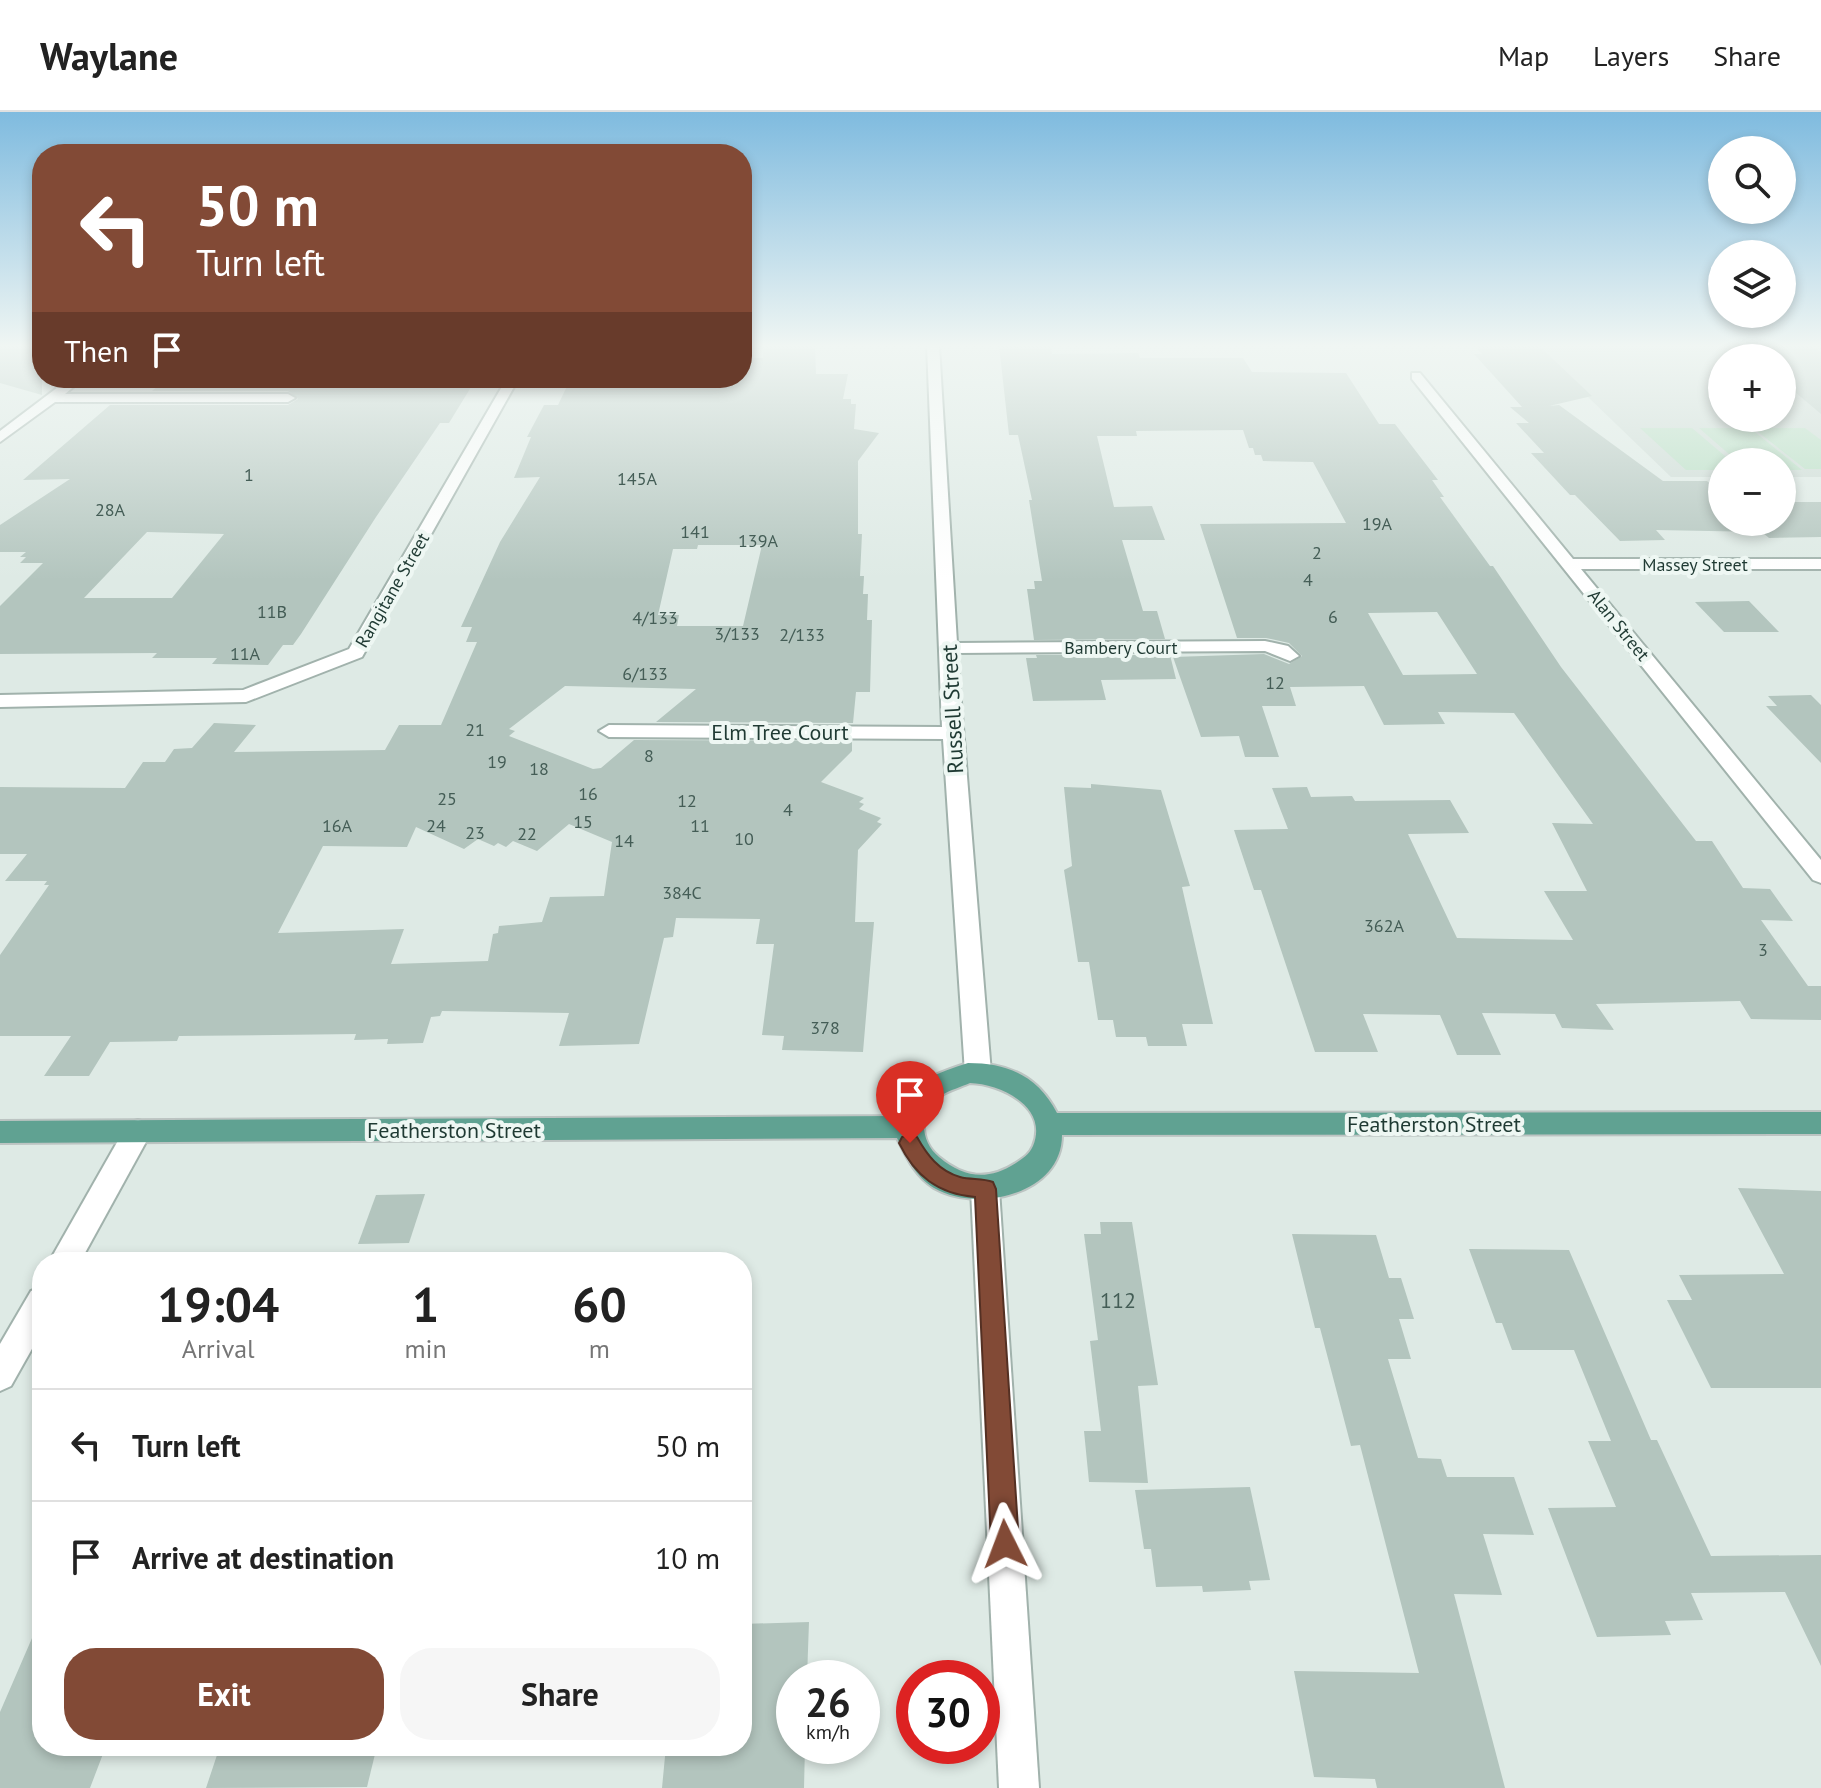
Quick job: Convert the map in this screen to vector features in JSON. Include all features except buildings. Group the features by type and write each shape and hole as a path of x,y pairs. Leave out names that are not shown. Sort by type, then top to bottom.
{"main road":[{"path":"978,1073 1010,1080 1028,1091 1041,1106 1048,1124 1048,1142 1041,1160 1027,1174 1008,1185 985,1189 960,1187 937,1177 920,1162 910,1143 907,1127 914,1104 927,1089 945,1078 978,1073"},
{"name":"Featherston Street","path":"1048,1124 1821,1123"},
{"name":"Featherston Street","path":"0,1132 907,1127"}],"street":[{"path":"0,438 20,423"},
{"name":"Rangitane Street","path":"0,701 246,696 356,653 487,423"},
{"name":"Russell Street","path":"937,423 952,733 978,1073"},
{"name":"Alan Street","path":"1454,423 1821,875"},
{"name":"Massey Street","path":"1569,564 1821,564"},
{"name":"Bambery Court","path":"949,648 1265,646 1282,650 1290,656"},
{"name":"Elm Tree Court","path":"609,731 952,733"},
{"path":"70,1252 138,1131"},
{"path":"985,1189 1019,1788"},
{"path":"0,1375 32,1319"}],"shaded area":[{"path":"1615,423 1708,423 1708,432 1796,432 1796,423 1821,423 1821,477 1796,477 1796,448 1708,448 1708,477 1671,477"}],"green space":[{"path":"1640,428 1692,428 1716,448 1708,448 1708,470 1686,470"},
{"path":"1699,428 1708,428 1708,432 1755,432 1775,448 1722,448"},
{"path":"1796,428 1805,428 1821,440 1821,469 1805,469 1796,462 1796,448 1778,448 1758,432 1796,432"}],"route":[{"path":"910,1143 920,1162 937,1177 960,1187 985,1189 1005,1544"}]}
